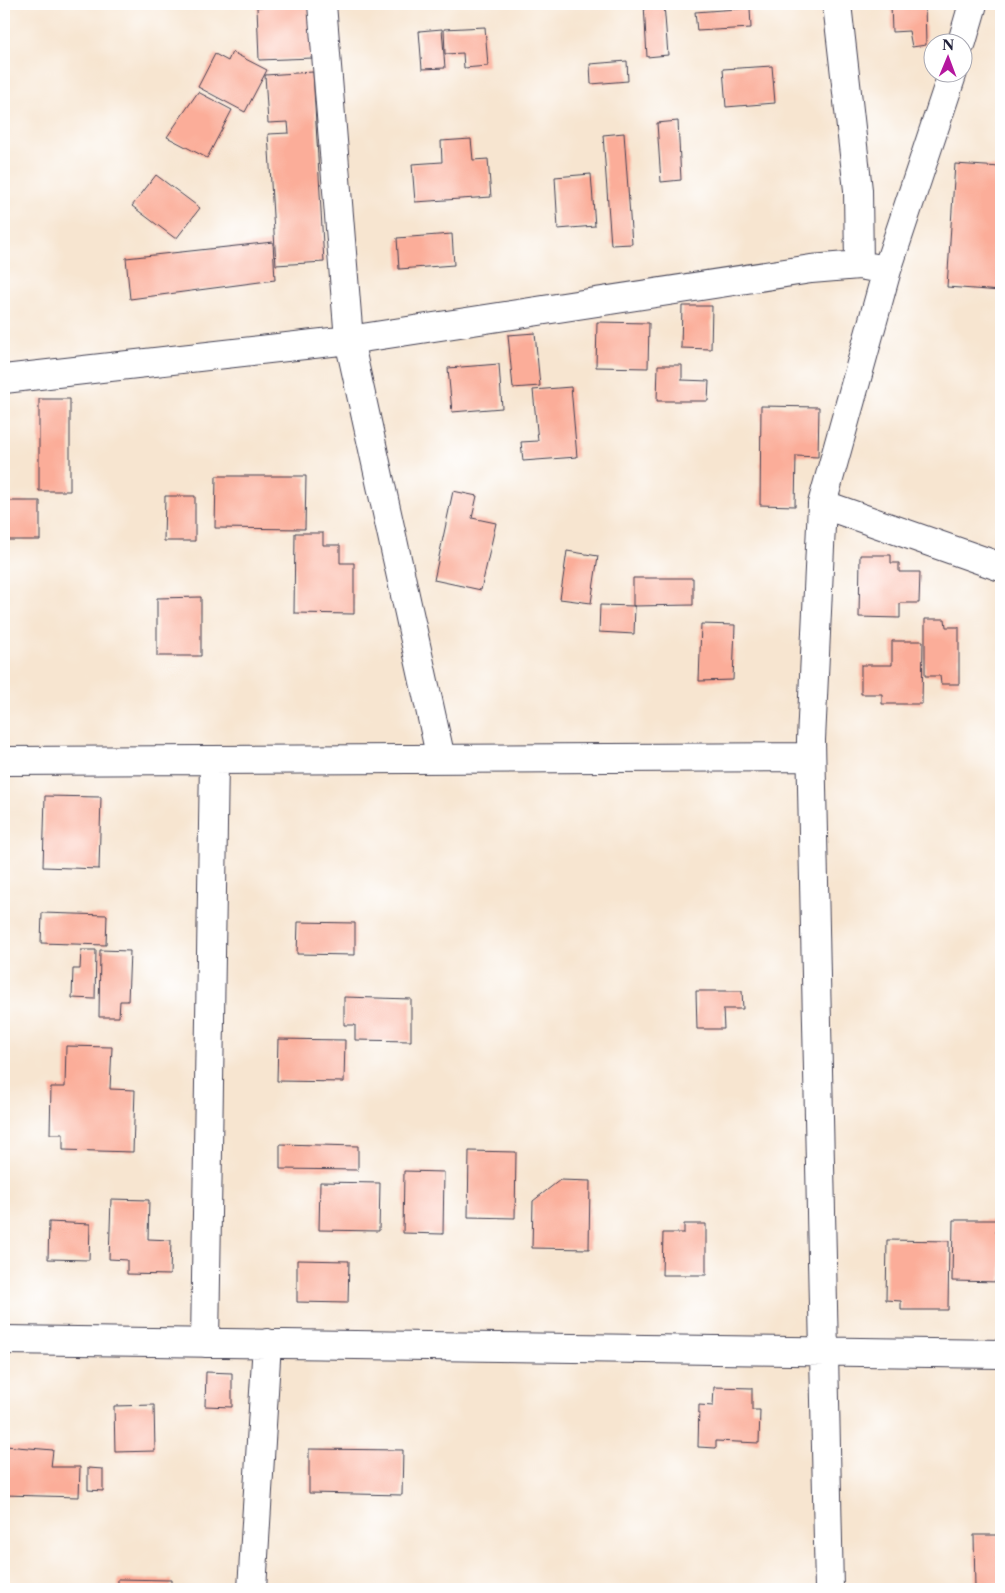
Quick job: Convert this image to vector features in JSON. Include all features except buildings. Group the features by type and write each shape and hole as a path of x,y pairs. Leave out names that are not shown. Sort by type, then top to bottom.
{"street":[{"path":"322,4 349,340 441,759"},
{"path":"837,4 858,190 859,265"},
{"path":"965,32 973,4"},
{"path":"829,1589 811,757 822,504 887,270 950,82"},
{"path":"4,379 349,340 811,268 859,265 887,270"},
{"path":"822,504 1001,567"},
{"path":"4,761 811,757"},
{"path":"205,1343 214,760"},
{"path":"4,1340 1001,1354"},
{"path":"252,1589 267,1343"}]}
